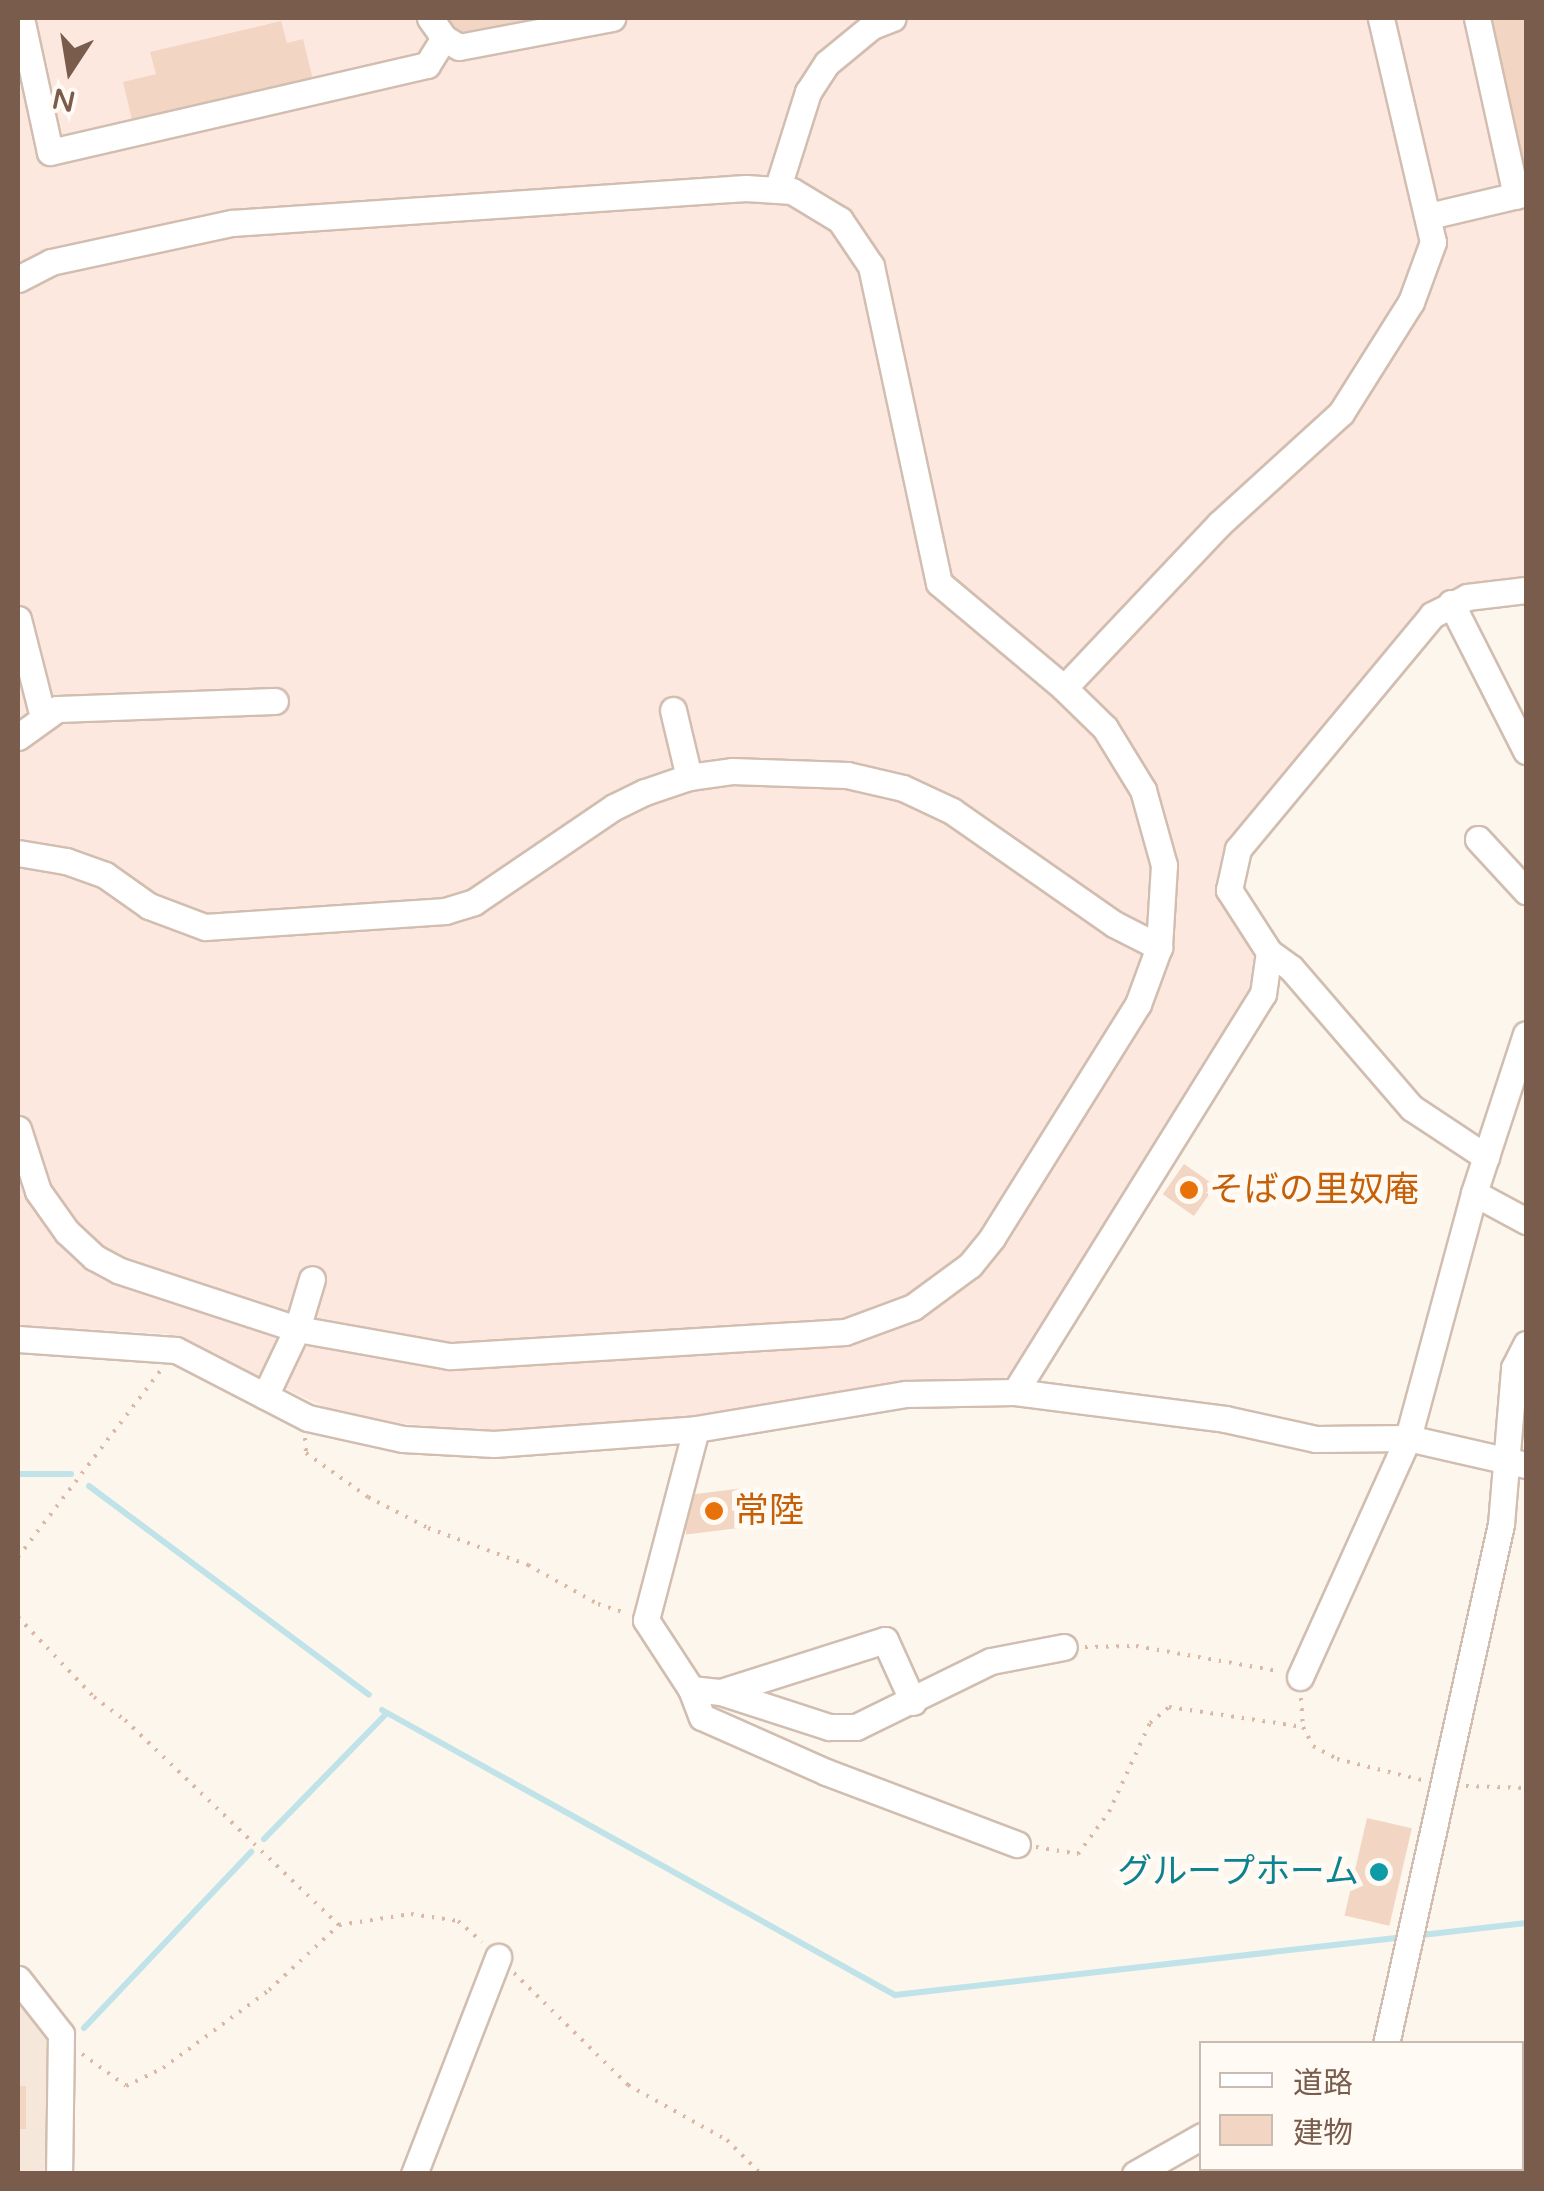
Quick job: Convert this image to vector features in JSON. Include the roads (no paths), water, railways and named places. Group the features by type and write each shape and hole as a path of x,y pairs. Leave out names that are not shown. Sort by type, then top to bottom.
{"street":[{"path":"21,18 50,152 427,65 437,28 460,47 612,18"},
{"path":"778,187 808,92 826,64 872,26 893,18"},
{"path":"1064,688 1219,524 1341,413 1389,343 1426,269 1432,242 1429,216 1381,18"},
{"path":"1429,216 1522,194 1476,18"},
{"path":"18,279 50,262 232,223 778,187 840,220 871,266 939,583 1064,688 1125,757 1157,825 1164,865 1159,947 1138,1004 992,1238 970,1265 913,1307 877,1322 811,1336 484,1356 414,1353 297,1329 118,1270 94,1257 67,1232 38,1192 18,1130"},
{"path":"1486,1158 1412,1108 1291,968 1269,952 1229,890 1238,849 1432,615 1451,602 1526,590"},
{"path":"1451,602 1526,750"},
{"path":"18,620 43,717"},
{"path":"18,737 57,709 275,701"},
{"path":"673,710 689,778"},
{"path":"18,853 66,860 104,875 149,906 206,927 445,911 474,902 614,807 689,778 770,770 847,775 902,788 952,811 1114,924 1159,947"},
{"path":"1478,840 1526,891"},
{"path":"1015,1392 1263,994 1269,952"},
{"path":"1300,1677 1408,1438 1474,1193 1526,1034"},
{"path":"1474,1193 1526,1220"},
{"path":"265,1396 297,1329 312,1278"},
{"path":"18,1339 176,1350 308,1418 403,1439 494,1444 696,1429 906,1394 1015,1392 1225,1418 1316,1438 1408,1438 1516,1461"},
{"path":"1387,2041 1516,1461 1514,1368 1526,1344"},
{"path":"696,1429 646,1620 691,1689 702,1717 719,1728 1017,1844"},
{"path":"722,1692 886,1640 913,1702"},
{"path":"691,1689 722,1692 829,1727 856,1728 991,1661 1064,1648"},
{"path":"414,2174 498,1956"},
{"path":"18,1979 62,2034 59,2174"},
{"path":"1138,2173 1199,2138"}],"waterway":[{"path":"18,1474 71,1474"},
{"path":"89,1486 369,1695"},
{"path":"382,1710 895,1995 1396,1938"},
{"path":"264,1839 386,1714"},
{"path":"84,2028 251,1852"},
{"path":"1422,1935 1526,1923"}],"place":[{"name":"そばの里奴庵","path":"1189,1190"},
{"name":"常陸","path":"714,1511"},
{"name":"グループホーム","path":"1379,1872"}]}
